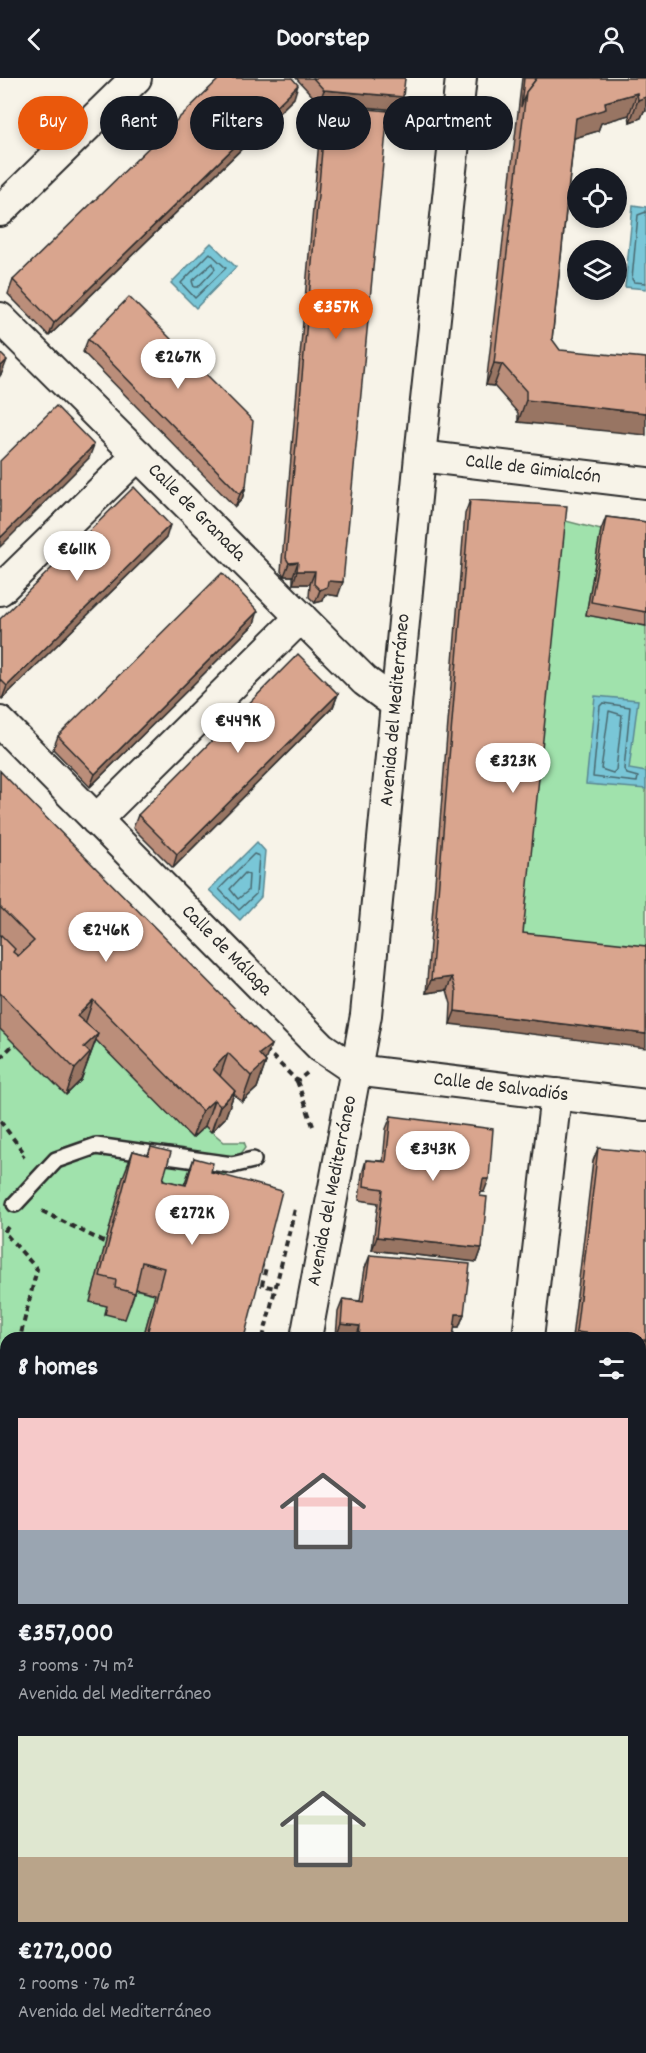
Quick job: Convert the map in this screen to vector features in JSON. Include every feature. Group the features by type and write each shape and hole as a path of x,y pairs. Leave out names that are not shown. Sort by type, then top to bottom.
{"street":[{"path":"0,211 136,78"},
{"name":"Avenida del Mediterráneo","path":"307,1332 366,1015 420,456 461,78"},
{"name":"Calle de Granada","path":"0,318 365,681 396,704"},
{"path":"0,591 138,455"},
{"name":"Calle de Gimialcón","path":"420,456 646,483"},
{"path":"96,820 301,617"},
{"name":"Calle de Málaga","path":"0,722 321,1047 355,1070"},
{"name":"Calle de Salvadiós","path":"355,1070 646,1105"},
{"path":"529,1332 556,1095"}],"lane":[{"path":"19,1208 56,1160 96,1146 232,1165 254,1160"}],"path":[{"path":"0,1058 15,1043"},
{"path":"259,1043 297,1081 313,1126 311,1136"},
{"path":"297,1081 314,1067 321,1047"},
{"path":"1,1124 25,1155 19,1161"},
{"path":"264,1332 297,1199"},
{"path":"21,1332 37,1269 4,1232 19,1208 34,1208 106,1243"},
{"path":"250,1263 266,1267 262,1285 275,1288"}],"green space":[{"path":"562,520 601,530 586,615 646,626 646,960 518,946"},
{"path":"83,1027 192,1137 205,1126 224,1142 244,1142 246,1147 225,1175 217,1202 176,1212 123,1178 90,1302 107,1306 105,1314 133,1289 155,1294 145,1332 0,1332 0,1028"}],"water":[{"path":"633,205 646,207 646,289 627,287"},
{"path":"211,243 236,267 196,308 171,283"},
{"path":"595,696 638,700 629,769 646,772 646,789 586,784"},
{"path":"257,842 265,851 261,897 240,920 209,890"}],"building":[{"path":"220,78 292,78 298,85 284,99 284,96 202,96"},
{"path":"313,78 405,78 403,96 324,90"},
{"path":"524,78 537,78 526,92 521,107"},
{"path":"537,78 646,78 646,97 638,100 637,93 605,102 606,109 576,118 571,168 567,168 567,201 552,339 560,350 646,358 646,413 526,400 526,391 502,364 494,363 526,92"},
{"path":"190,107 190,150 231,150 54,323 13,280 146,150 178,150 178,119"},
{"path":"371,109 383,111 384,150 343,582 328,581 327,587 320,590 314,584 315,571 297,571 298,562 289,563 286,558 322,150 371,150"},
{"path":"129,297 253,421 246,486 240,494 88,339"},
{"path":"0,353 7,360 0,367"},
{"path":"56,406 94,445 0,538 0,461"},
{"path":"134,487 170,525 7,686 0,679 0,619"},
{"path":"470,500 567,506 523,933 646,946 646,1034 455,1011 456,991 452,977 431,980"},
{"path":"606,517 646,522 646,612 591,602"},
{"path":"222,573 258,611 95,774 58,736"},
{"path":"298,654 338,694 177,854 138,815"},
{"path":"0,771 271,1045 259,1054 266,1062 251,1076 228,1053 213,1069 235,1091 220,1106 214,1100 202,1111 93,1000 77,1016 98,1034 84,1047 90,1053 75,1069 0,993 1,935 15,949 13,952 18,956 34,941 0,907"},
{"path":"391,1116 493,1129 489,1179 483,1179 480,1196 487,1197 482,1248 377,1237 383,1189 364,1186 366,1160 386,1162"},
{"path":"151,1147 171,1152 163,1180 186,1185 194,1158 213,1163 211,1172 282,1191 246,1332 148,1332 164,1268 142,1262 135,1293 115,1288 116,1280 100,1276 133,1151 148,1155"},
{"path":"598,1148 646,1153 646,1332 576,1332"},
{"path":"370,1255 470,1264 464,1314 456,1314 454,1332 360,1332 360,1326 341,1324 343,1299 363,1302"}]}
